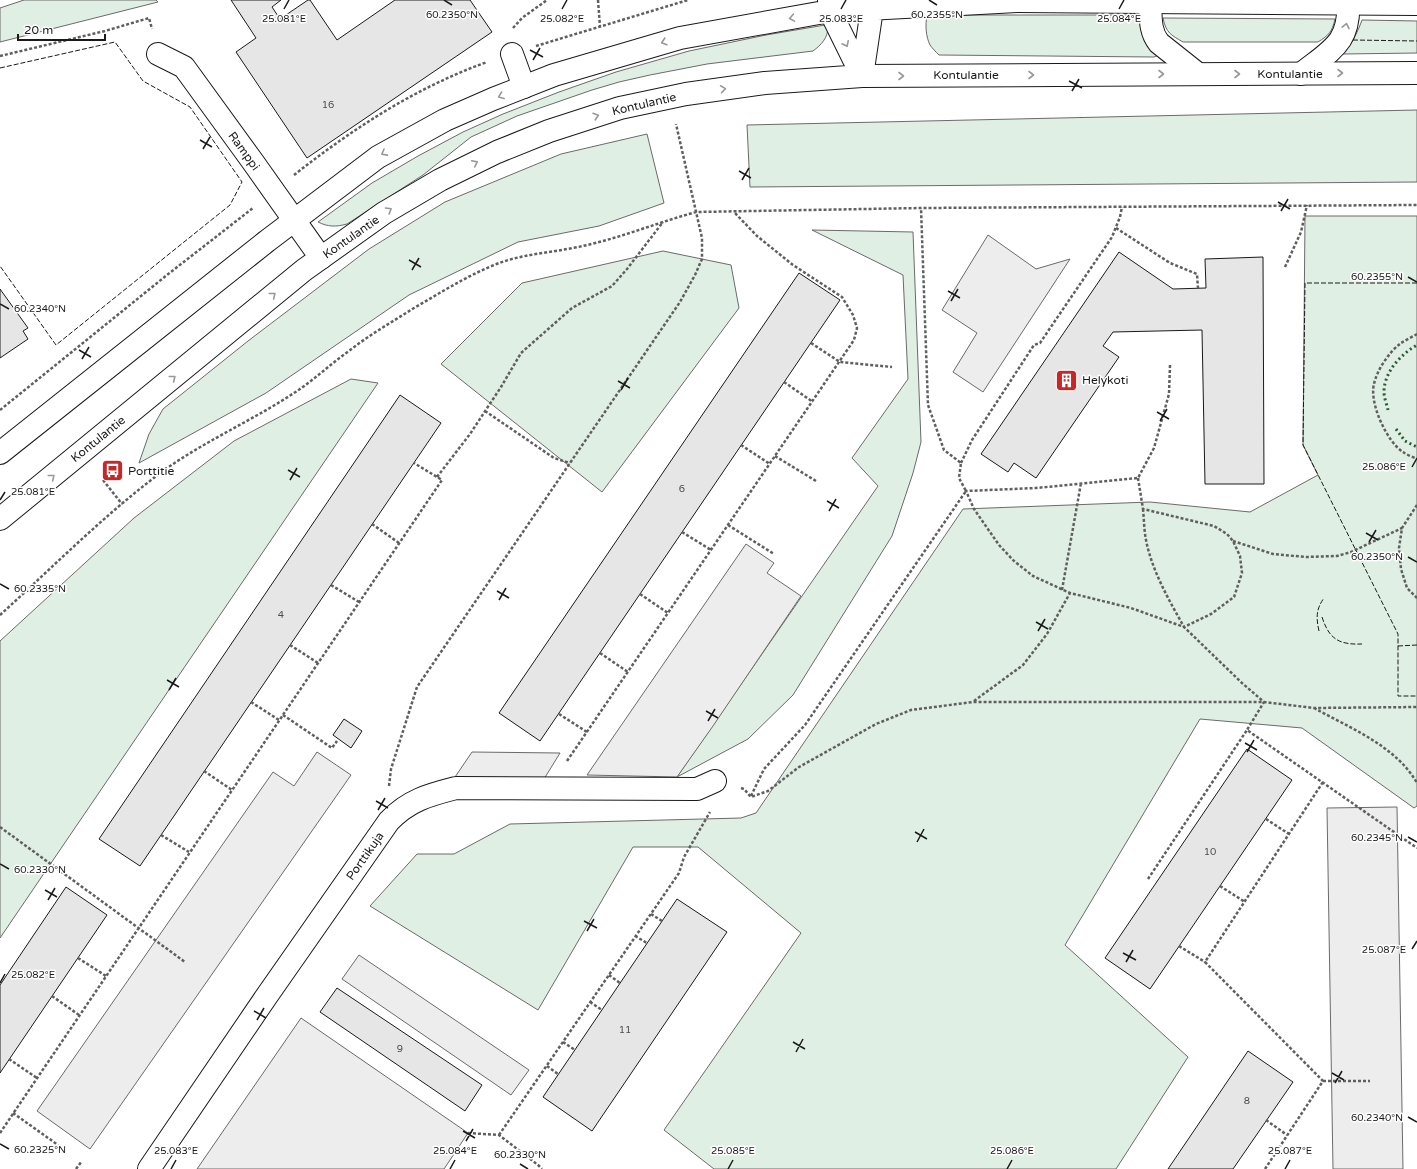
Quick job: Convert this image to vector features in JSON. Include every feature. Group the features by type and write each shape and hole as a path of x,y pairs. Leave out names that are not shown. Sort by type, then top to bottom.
{"main road":[{"path":"1150,0 1151,31 1154,37 1198,74"},
{"path":"0,453 294,220 378,157 445,120 554,75 680,38 830,6 1017,1 1150,0 1417,4"},
{"path":"1302,74 1337,45 1344,34 1348,22 1348,2"},
{"path":"862,76 871,4"},
{"path":"830,6 862,76"},
{"name":"Ramppi","path":"158,54 184,67 321,258"},
{"path":"512,54 524,87"},
{"name":"Kontulantie","path":"0,519 304,270 384,213 440,180 497,152 549,131 620,108 686,94 765,83 862,76 1417,73"},
{"name":"Porttikuja","path":"149,1169 266,997 395,814 424,796 456,788 697,789 715,781"}],"path":[{"path":"512,54 508,34 522,18 547,0"},
{"path":"598,0 600,27"},
{"path":"0,56 105,31 149,18 158,54"},
{"path":"388,790 390,769 417,687 680,302 702,259 702,238 676,124"},
{"path":"0,615 122,504 190,452 281,402 313,380 350,350 389,323 458,282 495,265 517,258 531,254 578,247 635,232 664,221 696,212 921,208 1417,205"},
{"path":"1285,267 1301,232 1307,206"},
{"path":"1122,207 1120,217 1112,237 1040,343 1034,345 972,440 961,463 959,478 974,509 999,545 1014,561 1033,576 1062,590 1131,608 1184,627 1211,614 1234,597 1242,573 1240,556 1233,541 1227,534 1214,526 1143,509"},
{"path":"921,208 928,405 944,450 961,463"},
{"path":"549,788 854,340 857,328 853,315 842,297 793,265 757,236 734,212"},
{"path":"437,477 470,434 521,353 572,308 612,286 664,221"},
{"path":"1116,228 1170,263 1197,274 1198,288"},
{"path":"1417,334 1400,344 1389,356 1373,384 1374,399 1378,416 1386,433 1402,452 1417,459"},
{"path":"811,343 840,362 892,367"},
{"path":"1170,365 1169,394 1154,448 1138,478 1146,540 1165,593 1184,627 1264,702"},
{"path":"784,382 813,402"},
{"path":"485,411 554,458 570,463"},
{"path":"741,445 770,464"},
{"path":"775,456 816,482"},
{"path":"0,1133 442,480 414,463"},
{"path":"966,491 1036,488 1138,478"},
{"path":"102,480 122,504"},
{"path":"1062,590 1081,483"},
{"path":"751,797 764,769 805,725 966,491"},
{"path":"1417,505 1402,528 1399,548 1401,569 1407,588 1417,598"},
{"path":"372,524 399,543"},
{"path":"728,525 774,554"},
{"path":"1233,541 1273,554 1306,557 1337,556 1351,552 1402,528"},
{"path":"682,532 711,550"},
{"path":"330,585 359,602"},
{"path":"973,702 1023,664 1047,634 1070,593"},
{"path":"640,594 668,613"},
{"path":"290,645 318,663"},
{"path":"600,653 628,672"},
{"path":"251,702 279,720"},
{"path":"751,797 768,791 799,767 876,724 911,710 973,702 1264,702 1314,708 1417,707"},
{"path":"1148,878 1247,730 1264,702"},
{"path":"1314,708 1386,748 1404,765 1417,783"},
{"path":"559,714 587,732"},
{"path":"283,715 332,748 337,742"},
{"path":"1247,730 1417,848"},
{"path":"204,771 232,790"},
{"path":"715,781 744,789 751,797"},
{"path":"1205,962 1323,782"},
{"path":"499,1135 679,872 684,857 711,810"},
{"path":"1266,818 1289,834"},
{"path":"0,827 185,962"},
{"path":"161,835 190,852"},
{"path":"1220,886 1245,902"},
{"path":"651,914 662,921"},
{"path":"635,936 647,943"},
{"path":"1179,946 1205,962 1323,1080 1370,1081"},
{"path":"78,958 106,976"},
{"path":"610,974 620,982"},
{"path":"52,996 79,1015"},
{"path":"590,1002 602,1010"},
{"path":"563,1042 575,1050"},
{"path":"9,1059 37,1078"},
{"path":"547,1066 558,1074"},
{"path":"1265,1169 1323,1080"},
{"path":"13,1113 58,1145"},
{"path":"1266,1120 1288,1135"},
{"path":"468,1133 499,1135 538,1164 542,1169"},
{"path":"76,1169 82,1161"}],"green space":[{"path":"24,0 156,0 158,2 0,42 0,8"},
{"path":"1138,15 1141,16 1141,29 1144,38 1159,55 1154,57 939,55 930,45 927,35 927,16"},
{"path":"1163,18 1335,19 1330,33 1318,42 1183,42 1167,30"},
{"path":"1362,20 1417,21 1417,53 1343,54 1354,38"},
{"path":"825,25 828,27 828,31 825,38 813,51 707,64 650,75 592,90 517,116 471,137 423,175 347,224 332,226 318,222 372,183 418,156 463,132 503,114 559,92 616,72 689,51 766,35"},
{"path":"1417,110 1417,182 750,187 747,125"},
{"path":"647,134 664,203 599,226 518,242 409,295 266,393 139,463 149,434 163,409 248,341 369,249 445,202 561,154"},
{"path":"1305,216 1417,216 1417,806 1414,808 1302,728 1200,719 1065,945 1188,1057 1116,1169 714,1169 664,1130 801,933 698,847 633,847 538,1010 370,906 417,854 454,854 510,824 741,818 756,813 963,509 1150,502 1250,512 1318,475 1303,445"},
{"path":"812,230 913,232 921,442 913,473 892,536 793,695 748,739 677,777 878,486 852,458 908,379 903,275"},
{"path":"663,251 731,265 739,308 602,492 441,364 522,283"},
{"path":"351,379 378,383 0,938 0,641 134,518 234,441"}],"shaded area":[{"path":"988,235 1036,269 1070,259 983,392 953,372 977,333 942,310"},
{"path":"746,544 774,563 767,573 801,596 713,726 677,777 587,775"},
{"path":"317,752 351,775 90,1149 37,1111 273,772 294,786"},
{"path":"472,752 560,753 544,779 453,780"},
{"path":"1397,807 1403,1169 1333,1169 1327,808"},
{"path":"359,955 529,1070 511,1095 342,979"},
{"path":"301,1018 468,1133 444,1169 197,1169"}],"building":[{"path":"231,0 281,0 272,7 280,19 310,0 337,40 395,0 470,0 492,32 307,158 236,52 256,38"},
{"name":"Helykoti","path":"1119,252 1173,289 1206,288 1205,259 1263,257 1264,484 1205,484 1202,330 1113,332 1103,346 1119,357 1036,478 1014,463 1008,472 981,454"},
{"path":"799,273 840,300 540,741 499,713"},
{"path":"0,289 28,328 23,331 28,339 0,358"},
{"path":"400,395 441,423 140,866 99,839"},
{"path":"344,719 362,731 351,748 333,735"},
{"path":"1247,749 1292,780 1150,989 1105,958"},
{"path":"66,887 107,915 0,1073 0,985"},
{"path":"677,899 727,932 592,1131 543,1097"},
{"path":"337,988 482,1085 465,1111 320,1012"},
{"path":"1248,1051 1293,1082 1233,1169 1168,1169"}],"hedge":[{"path":"1388,410 1384,392 1387,377 1394,364 1405,353 1417,345"},
{"path":"1396,429 1405,441 1417,447"}],"fence":[{"path":"1353,40 1417,41"},
{"path":"0,68 115,42 143,81 190,107 242,182 230,205 56,345 0,266"},
{"path":"1417,283 1305,283 1303,445 1398,634 1398,696 1417,696"},
{"path":"1319,631 1317,614 1319,606 1324,598"},
{"path":"1322,617 1328,631 1336,639 1341,642 1362,644"},
{"path":"1398,646 1417,645"}],"place":[{"name":"Helykoti","path":"1067,380"},
{"name":"Porttitie","path":"113,471"}]}
